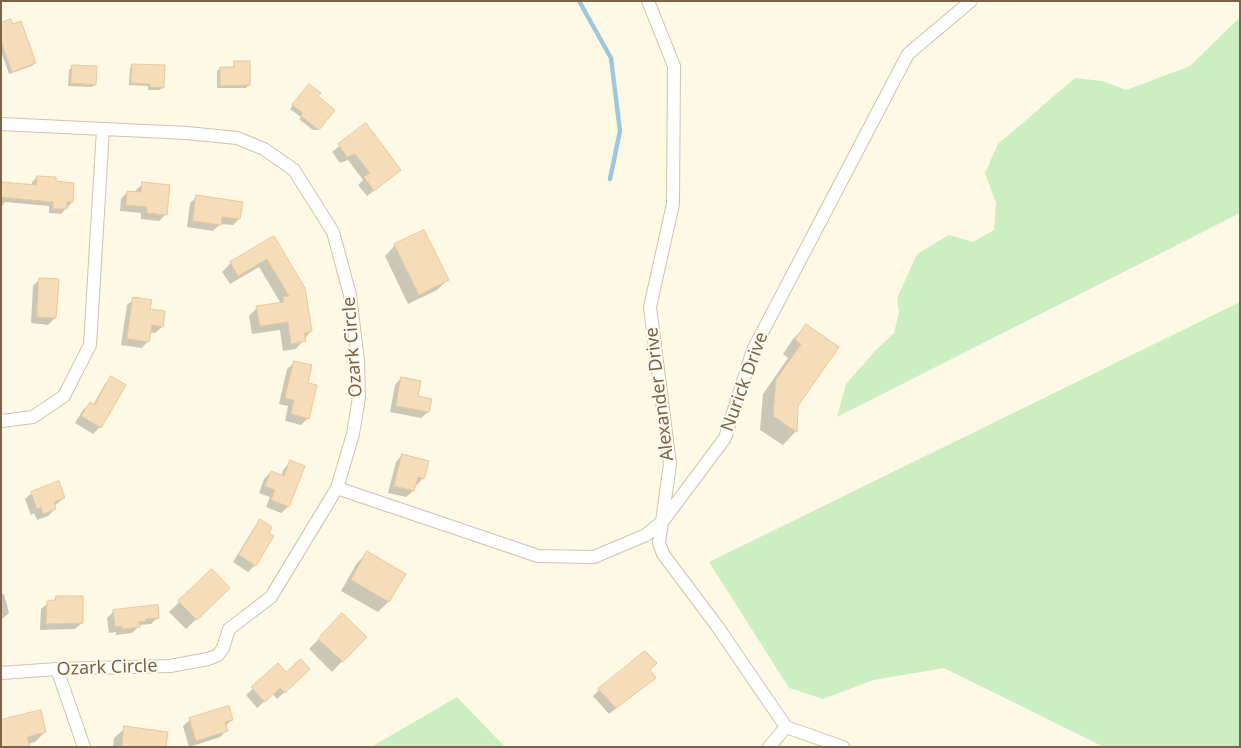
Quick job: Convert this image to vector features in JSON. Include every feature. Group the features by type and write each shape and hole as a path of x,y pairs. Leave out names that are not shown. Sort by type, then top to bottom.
{"street":[{"name":"Alexander Drive","path":"648,1 674,66 673,204 650,307 670,464 659,543 663,554 717,626 786,727"},
{"name":"Nurick Drive","path":"337,488 538,556 594,557 646,535 662,521 725,438 753,350 908,54 971,1"},
{"name":"Ozark Circle","path":"1,124 237,138 264,148 294,170 334,232 350,295 358,361 360,397 353,434 337,488 271,597 229,629 223,648 218,655 208,659 170,666 57,669 1,673"},
{"path":"1,421 34,417 64,396 90,345 104,129"},
{"path":"57,669 84,747"},
{"path":"769,747 786,727 843,747"}],"green space":[{"path":"1240,17 1240,213 837,417 846,384 894,333 899,313 897,298 917,254 949,235 973,242 994,230 996,203 985,173 998,144 1075,78 1102,81 1126,90 1190,66"},
{"path":"1240,302 1240,747 1104,747 944,668 874,680 823,699 789,688 709,562"},
{"path":"457,697 505,747 371,747"}],"building":[{"path":"11,19 13,24 21,21 36,63 12,72 1,41 1,23"},
{"path":"234,61 250,61 250,85 220,86 220,67 234,67"},
{"path":"132,64 165,65 164,88 150,87 150,84 131,83"},
{"path":"72,65 97,66 96,85 71,83"},
{"path":"309,84 321,93 318,96 335,110 319,130 301,116 303,113 292,105"},
{"path":"366,123 401,170 374,191 364,177 370,173 355,154 347,157 338,144"},
{"path":"37,176 56,177 56,181 74,183 73,202 67,202 67,209 53,209 53,202 1,197 1,182 36,185"},
{"path":"142,182 170,185 167,215 147,213 147,207 126,205 127,191 141,192"},
{"path":"196,195 243,202 240,219 222,217 221,225 193,221"},
{"path":"424,230 449,280 419,295 394,244"},
{"path":"274,236 305,288 312,331 304,333 306,341 291,344 288,322 260,326 256,306 284,302 283,297 289,296 267,259 238,276 230,262"},
{"path":"39,278 59,279 56,318 37,317"},
{"path":"133,297 152,300 150,309 165,311 163,327 152,325 149,342 127,339"},
{"path":"806,324 839,347 798,406 797,432 773,416 776,380 801,344 795,340"},
{"path":"294,361 312,365 308,383 317,385 309,419 291,414 294,400 285,398"},
{"path":"111,376 126,385 101,428 81,416 90,402 94,405"},
{"path":"401,377 421,381 418,396 432,399 429,412 396,406"},
{"path":"402,454 429,461 424,479 418,477 414,491 394,486"},
{"path":"290,460 305,466 289,507 271,500 275,490 265,486 271,471 284,476"},
{"path":"59,481 65,498 54,502 56,509 43,514 41,507 37,509 31,492"},
{"path":"260,519 272,527 269,533 274,536 256,566 239,555"},
{"path":"367,551 406,574 389,602 351,580"},
{"path":"212,569 230,588 197,620 178,601"},
{"path":"56,596 83,596 83,623 46,624 47,601 55,600"},
{"path":"158,605 159,618 146,619 146,621 139,622 140,627 122,629 122,626 115,627 113,610"},
{"path":"342,613 367,637 343,662 318,639"},
{"path":"645,651 657,663 650,670 656,678 616,708 598,689"},
{"path":"301,659 310,669 285,693 280,688 265,702 251,687 278,663 286,672"},
{"path":"229,706 233,720 225,722 228,731 196,741 189,718"},
{"path":"41,710 46,732 27,737 30,747 1,747 1,720"},
{"path":"124,726 168,732 166,747 122,747"}],"waterway":[{"path":"579,1 611,58 620,131 610,179"}]}
